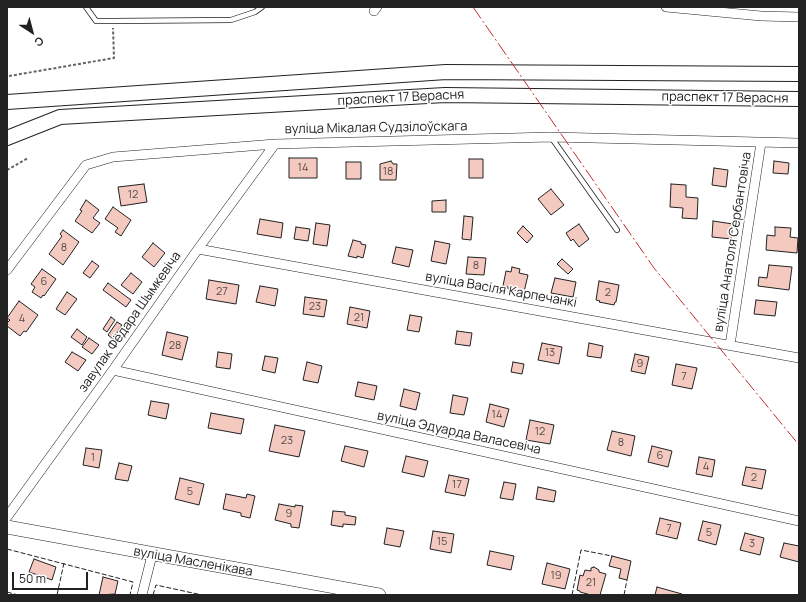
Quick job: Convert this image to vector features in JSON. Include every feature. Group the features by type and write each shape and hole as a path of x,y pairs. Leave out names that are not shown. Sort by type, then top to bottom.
{"main road":[{"name":"праспект 17 Верасня","path":"7,102 446,72 799,74"},
{"name":"праспект 17 Верасня","path":"7,138 60,117 445,95 799,99"},
{"name":"вуліца Масленікава","path":"7,527 333,591 379,595"}],"street":[{"path":"666,7 761,16 799,17"},
{"name":"вуліца Мікалая Судзілоўскага","path":"7,270 86,165 113,157 275,144 551,137 799,143"},
{"name":"вуліца Анатоля Сербантовіча","path":"730,345 761,143"},
{"name":"завулак Фёдара Шымкевіча","path":"7,517 198,249 275,144"},
{"name":"вуліца Васіля Карпечанкі","path":"198,249 799,358"},
{"name":"вуліца Эдуарда Валасевіча","path":"113,370 799,521"},
{"path":"142,595 152,555"}],"lane":[{"path":"86,7 96,21 231,20 255,12 262,7"},
{"path":"551,137 617,230"}],"path":[{"path":"9,76 114,58 112,21"},
{"path":"7,170 28,158"}],"building":[{"path":"289,158 317,158 317,178 289,178"},
{"path":"469,159 483,159 483,178 469,178"},
{"path":"391,161 393,164 397,164 396,180 380,180 380,164"},
{"path":"774,161 789,163 788,174 773,173"},
{"path":"346,162 361,162 361,179 346,179"},
{"path":"714,168 728,170 726,187 712,185"},
{"path":"144,184 147,202 121,206 118,187"},
{"path":"671,184 686,185 686,197 698,198 697,219 682,218 683,208 670,207"},
{"path":"551,189 564,205 551,215 538,199"},
{"path":"86,200 99,210 93,218 100,223 92,233 75,221 82,211 80,210"},
{"path":"446,200 446,212 432,212 432,201"},
{"path":"113,207 131,220 121,236 115,232 118,228 105,219"},
{"path":"464,216 473,217 471,240 462,239"},
{"path":"260,219 283,223 281,238 257,234"},
{"path":"713,221 733,224 731,239 712,237"},
{"path":"316,223 330,225 327,246 313,244"},
{"path":"579,224 589,239 579,247 573,239 571,241 566,233"},
{"path":"523,226 533,236 527,243 517,233"},
{"path":"296,227 310,229 308,241 294,239"},
{"path":"775,227 791,228 790,237 798,238 797,253 766,250 767,235 775,236"},
{"path":"63,230 79,242 63,265 49,254 62,236 60,234"},
{"path":"353,240 366,245 363,258 348,256"},
{"path":"435,241 450,244 446,264 431,261"},
{"path":"153,243 165,253 154,267 142,257"},
{"path":"396,247 413,250 409,267 392,263"},
{"path":"468,257 486,258 484,275 466,274"},
{"path":"562,259 573,269 568,274 557,264"},
{"path":"92,261 99,266 90,278 83,273"},
{"path":"769,265 792,267 789,290 758,286 759,277 767,278"},
{"path":"512,267 520,269 519,273 528,275 524,292 508,289 508,287 503,286 506,271 511,272"},
{"path":"42,269 56,279 41,298 32,292 35,287 31,284"},
{"path":"131,273 142,282 133,294 121,285"},
{"path":"555,278 576,282 573,297 551,293"},
{"path":"209,280 239,285 236,304 206,299"},
{"path":"599,281 619,285 616,302 614,305 596,300"},
{"path":"108,283 131,300 126,307 103,290"},
{"path":"260,286 278,289 275,306 256,302"},
{"path":"67,292 77,299 65,315 56,309"},
{"path":"305,297 327,300 324,317 303,314"},
{"path":"756,300 777,302 775,316 754,314"},
{"path":"19,301 38,315 26,332 24,331 20,336 7,326 7,323 10,320 7,318"},
{"path":"350,307 370,311 367,328 347,324"},
{"path":"410,315 422,317 419,332 407,330"},
{"path":"111,317 115,320 107,332 103,329"},
{"path":"117,322 122,325 113,339 108,335"},
{"path":"77,329 87,337 82,345 71,337"},
{"path":"457,331 472,333 470,346 455,344"},
{"path":"167,332 188,337 182,360 162,355"},
{"path":"89,338 99,345 92,354 82,347"},
{"path":"542,343 562,347 559,364 538,360"},
{"path":"589,343 603,346 601,358 587,356"},
{"path":"72,352 86,360 78,371 65,362"},
{"path":"218,352 232,354 230,369 216,367"},
{"path":"635,354 649,357 645,374 631,371"},
{"path":"265,356 278,358 275,373 262,370"},
{"path":"307,362 322,366 318,383 303,380"},
{"path":"513,362 524,364 522,374 511,372"},
{"path":"676,364 697,368 692,389 672,385"},
{"path":"358,382 377,386 374,400 355,396"},
{"path":"404,389 420,393 416,410 400,406"},
{"path":"453,395 468,398 464,415 450,413"},
{"path":"151,401 169,404 166,419 148,415"},
{"path":"490,404 509,409 504,427 486,422"},
{"path":"211,413 244,419 241,434 208,428"},
{"path":"530,420 554,425 550,444 526,440"},
{"path":"275,425 305,431 299,457 269,451"},
{"path":"612,431 635,436 631,456 607,450"},
{"path":"345,446 368,451 364,467 341,461"},
{"path":"652,446 672,451 668,467 648,462"},
{"path":"86,448 102,450 99,468 83,465"},
{"path":"406,456 428,461 424,477 402,472"},
{"path":"699,457 715,460 712,477 696,474"},
{"path":"119,463 132,466 128,481 115,479"},
{"path":"746,467 766,470 762,489 742,485"},
{"path":"449,475 469,479 465,496 445,492"},
{"path":"180,478 204,484 199,505 175,499"},
{"path":"504,482 516,484 513,500 500,498"},
{"path":"538,487 556,491 554,502 536,499"},
{"path":"226,494 246,498 247,494 255,496 250,518 241,516 241,513 223,509"},
{"path":"279,504 295,507 295,505 303,506 299,528 291,527 291,524 275,520"},
{"path":"333,511 345,512 345,515 356,517 355,525 343,524 343,527 331,525"},
{"path":"660,518 681,523 677,539 656,534"},
{"path":"703,521 721,525 716,545 698,540"},
{"path":"387,528 404,531 400,547 384,544"},
{"path":"433,531 454,534 451,553 430,549"},
{"path":"745,533 764,538 760,555 740,550"},
{"path":"784,543 799,546 799,562 780,557"},
{"path":"490,551 514,556 511,570 487,565"},
{"path":"612,556 631,561 627,580 619,578 621,569 609,566"},
{"path":"34,559 56,567 52,580 29,572"},
{"path":"547,563 570,569 565,589 542,584"},
{"path":"594,567 599,570 599,572 606,574 600,595 591,595 580,592 577,590 580,575 583,576 585,570 591,571 591,568"},
{"path":"103,577 118,581 115,594 99,595"},
{"path":"657,587 682,594 682,595 655,595"}],"fence":[{"path":"7,549 133,582 130,595"},
{"path":"572,595 581,550 612,556"},
{"path":"57,595 64,563"},
{"path":"624,595 627,580"},
{"path":"153,595 156,585 202,595"},
{"path":"7,592 18,595"}],"power":[{"path":"473,7 654,268 799,445"}]}
